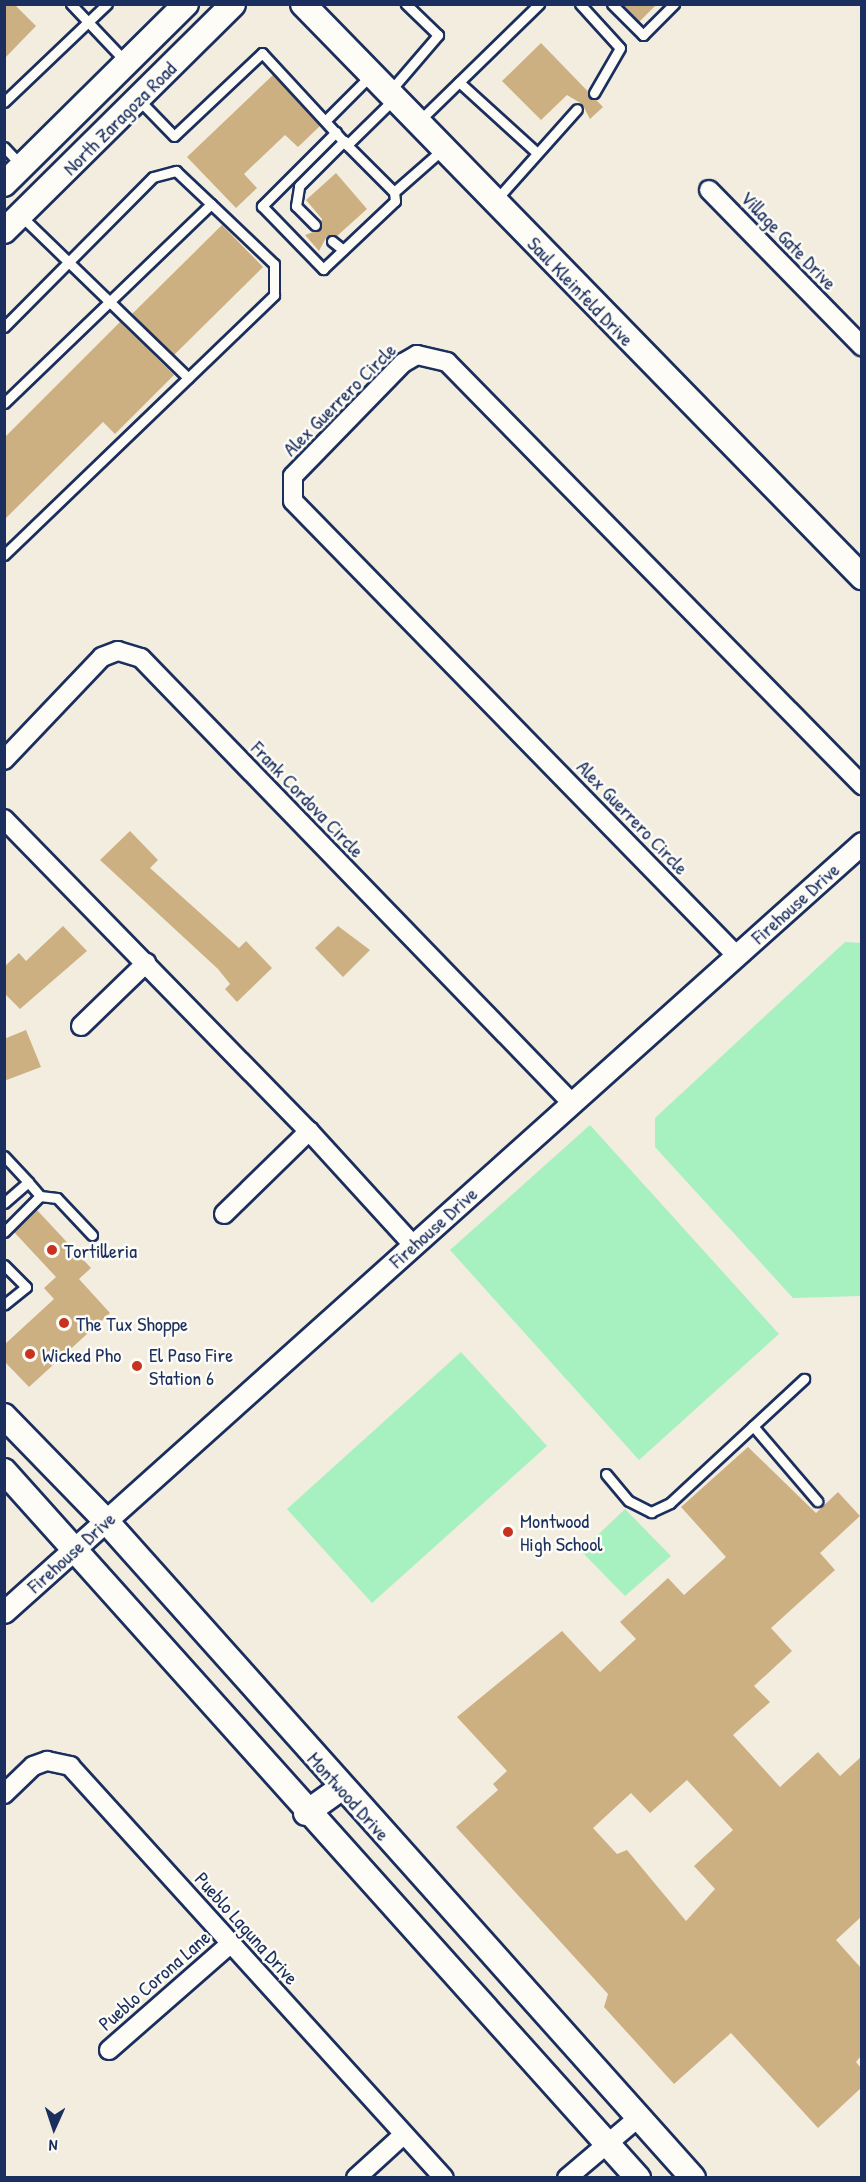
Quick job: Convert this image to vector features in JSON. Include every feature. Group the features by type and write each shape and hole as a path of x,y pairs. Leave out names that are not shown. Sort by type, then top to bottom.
{"main road":[{"name":"North Zaragoza Road","path":"4,184 186,4"},
{"name":"North Zaragoza Road","path":"12,223 233,4"},
{"name":"Saul Kleinfeld Drive","path":"303,4 861,577"},
{"name":"Montwood Drive","path":"4,1416 106,1521 341,1788 693,2178"},
{"path":"4,1471 306,1813 638,2178"},
{"path":"306,1813 341,1788"}],"street":[{"name":"Village Gate Drive","path":"709,190 861,346"},
{"name":"Alex Guerrero Circle","path":"736,955 293,501 293,476 403,363 417,354 447,362 861,785"},
{"name":"Frank Cordova Circle","path":"4,760 102,657 118,651 141,658 572,1103"},
{"path":"4,819 309,1131 413,1245"},
{"name":"Firehouse Drive","path":"4,1612 861,843"},
{"path":"81,1026 146,963"},
{"path":"224,1214 309,1131"},
{"name":"Pueblo Laguna Drive","path":"4,1794 33,1766 46,1761 70,1766 401,2137 444,2178"},
{"name":"Pueblo Corona Lane","path":"109,2050 230,1944"},
{"path":"567,2178 638,2118"},
{"path":"356,2178 401,2137"}],"lane":[{"path":"70,4 127,63"},
{"path":"4,102 107,4"},
{"path":"315,225 296,206 299,186 346,143 391,96 438,36 406,4"},
{"path":"417,123 539,4"},
{"path":"580,4 620,48 594,93"},
{"path":"612,4 644,35 674,4"},
{"path":"138,99 174,136 262,53 394,192 395,201 323,269 262,206 336,132"},
{"path":"327,119 371,75"},
{"path":"459,82 537,153"},
{"path":"494,202 577,109"},
{"path":"4,147 22,166"},
{"path":"394,192 442,148"},
{"path":"4,327 164,171 176,171 274,264 276,279 274,295 4,555"},
{"path":"4,403 211,204"},
{"path":"12,223 67,264 110,302 188,378"},
{"path":"332,241 343,250"},
{"path":"4,1156 40,1196 57,1198 92,1235"},
{"path":"4,1203 28,1182"},
{"path":"4,1232 40,1196"},
{"path":"4,1265 26,1287 4,1305"},
{"path":"606,1474 629,1501 651,1512 670,1503 804,1379"},
{"path":"753,1426 817,1501"}],"green space":[{"path":"845,942 862,943 861,1296 793,1298 655,1147 655,1118"},
{"path":"590,1125 779,1334 639,1460 450,1250"},
{"path":"461,1352 547,1446 372,1603 287,1509"},
{"path":"625,1509 671,1556 625,1596 581,1551"}],"building":[{"path":"4,4 14,4 36,26 4,59"},
{"path":"622,4 657,4 639,22"},
{"path":"541,43 603,107 590,119 582,104 567,95 541,120 502,81"},
{"path":"273,75 320,126 298,147 285,135 244,174 257,188 236,208 187,157"},
{"path":"336,173 367,209 337,236 327,236 319,251 305,235 319,230 322,219 306,200"},
{"path":"222,225 263,267 174,355 132,314"},
{"path":"120,322 174,375 115,434 103,422 4,520 4,438"},
{"path":"130,831 158,860 150,868 239,948 246,941 272,968 237,1002 225,989 230,984 218,969 100,860"},
{"path":"63,926 87,951 20,1009 4,993 4,967 19,953 26,961"},
{"path":"338,926 370,950 343,977 315,948"},
{"path":"26,1030 41,1067 4,1081 4,1039"},
{"path":"37,1210 91,1268 79,1279 110,1313 29,1387 4,1361 4,1345 54,1299 44,1288 56,1277 14,1232"},
{"path":"748,1447 816,1513 838,1492 860,1516 820,1553 835,1570 771,1628 792,1651 754,1686 770,1702 733,1735 780,1787 818,1752 840,1776 861,1757 861,1917 836,1940 861,1968 861,2056 856,2062 861,2068 861,2088 818,2128 731,2033 674,2084 604,2007 608,1994 456,1827 498,1790 493,1784 507,1771 457,1717 562,1631 600,1672 636,1639 620,1622 668,1578 684,1595 726,1557 681,1507","holes":["687,1780 733,1830 694,1866 715,1889 686,1921 627,1850 617,1854 593,1828 631,1793 650,1813"]}],"place":[{"name":"Tortilleria","path":"52,1250"},
{"name":"The Tux Shoppe","path":"64,1323"},
{"name":"Wicked Pho","path":"30,1354"},
{"name":"El Paso Fire Station 6","path":"137,1366"},
{"name":"Montwood High School","path":"508,1532"}]}
